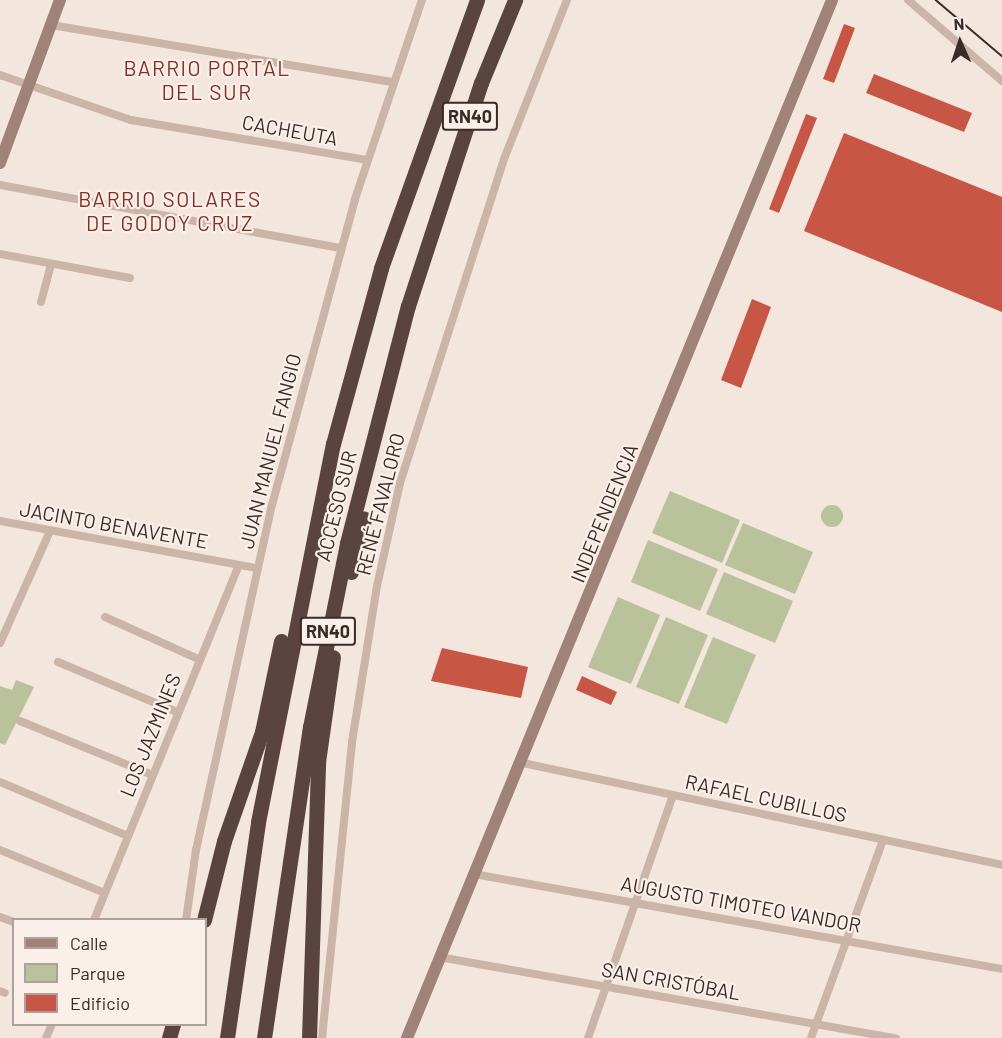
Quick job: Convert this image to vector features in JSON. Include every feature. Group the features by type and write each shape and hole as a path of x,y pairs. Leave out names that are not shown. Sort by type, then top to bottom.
{"highway":[{"name":"ACCESO SUR","path":"226,1038 258,822 333,444 384,258 477,0"},
{"name":"ACCESO SUR","path":"264,1038 329,627 405,317 431,233 515,0"},
{"path":"309,1038 324,716 338,630 431,233"},
{"path":"205,918 224,841 262,732 311,502 333,444"}],"street":[{"path":"0,163 60,0"},
{"name":"JUAN MANUEL FANGIO","path":"186,918 257,568 340,248 367,160 422,0"},
{"name":"RENÉ FAVALORO","path":"322,1038 352,742 398,494 504,159 567,0"},
{"name":"INDEPENDENCIA","path":"407,1038 474,874 523,763 832,0"},
{"path":"908,0 1002,81"},
{"path":"51,25 393,82"},
{"name":"CACHEUTA","path":"0,75 28,87 131,120 367,160"},
{"path":"0,185 340,248"},
{"path":"0,254 130,278"},
{"path":"41,302 51,264"},
{"name":"JACINTO BENAVENTE","path":"0,521 257,568"},
{"path":"0,643 50,531"},
{"name":"LOS JAZMINES","path":"95,918 198,659 239,565"},
{"path":"105,616 198,659"},
{"path":"58,662 177,712"},
{"path":"20,721 152,775"},
{"name":"RAFAEL CUBILLOS","path":"523,763 1002,865"},
{"path":"0,782 128,836"},
{"path":"588,1038 673,795"},
{"path":"811,1038 883,840"},
{"path":"0,850 105,893"},
{"name":"AUGUSTO TIMOTEO VANDOR","path":"474,874 846,939 1002,969"},
{"name":"SAN CRISTÓBAL","path":"439,957 896,1038"}],"green space":[{"path":"670,491 740,520 722,563 652,533"},
{"path":"832,505 840,508 843,516 840,524 832,527 824,524 821,516 824,508"},
{"path":"743,523 813,552 795,594 725,565"},
{"path":"648,540 718,569 700,611 631,582"},
{"path":"724,572 793,601 775,643 706,614"},
{"path":"618,597 660,615 631,684 588,667"},
{"path":"666,617 708,635 679,704 636,687"},
{"path":"713,637 756,655 727,724 684,707"},
{"path":"16,680 34,687 5,745 0,743 0,686 12,690"}],"building":[{"path":"844,24 855,28 834,83 823,79"},
{"path":"874,74 972,113 964,132 866,93"},
{"path":"806,114 817,118 779,213 769,209"},
{"path":"844,133 1002,197 1002,312 804,231"},
{"path":"752,299 771,307 741,388 721,380"},
{"path":"442,648 528,667 521,698 431,681"},
{"path":"582,676 617,692 611,705 576,690"}],"tram line":[{"path":"936,0 1002,56"}],"district":[{"name":"BARRIO PORTAL DEL SUR","path":"207,80"},
{"name":"BARRIO SOLARES DE GODOY CRUZ","path":"170,211"}]}
